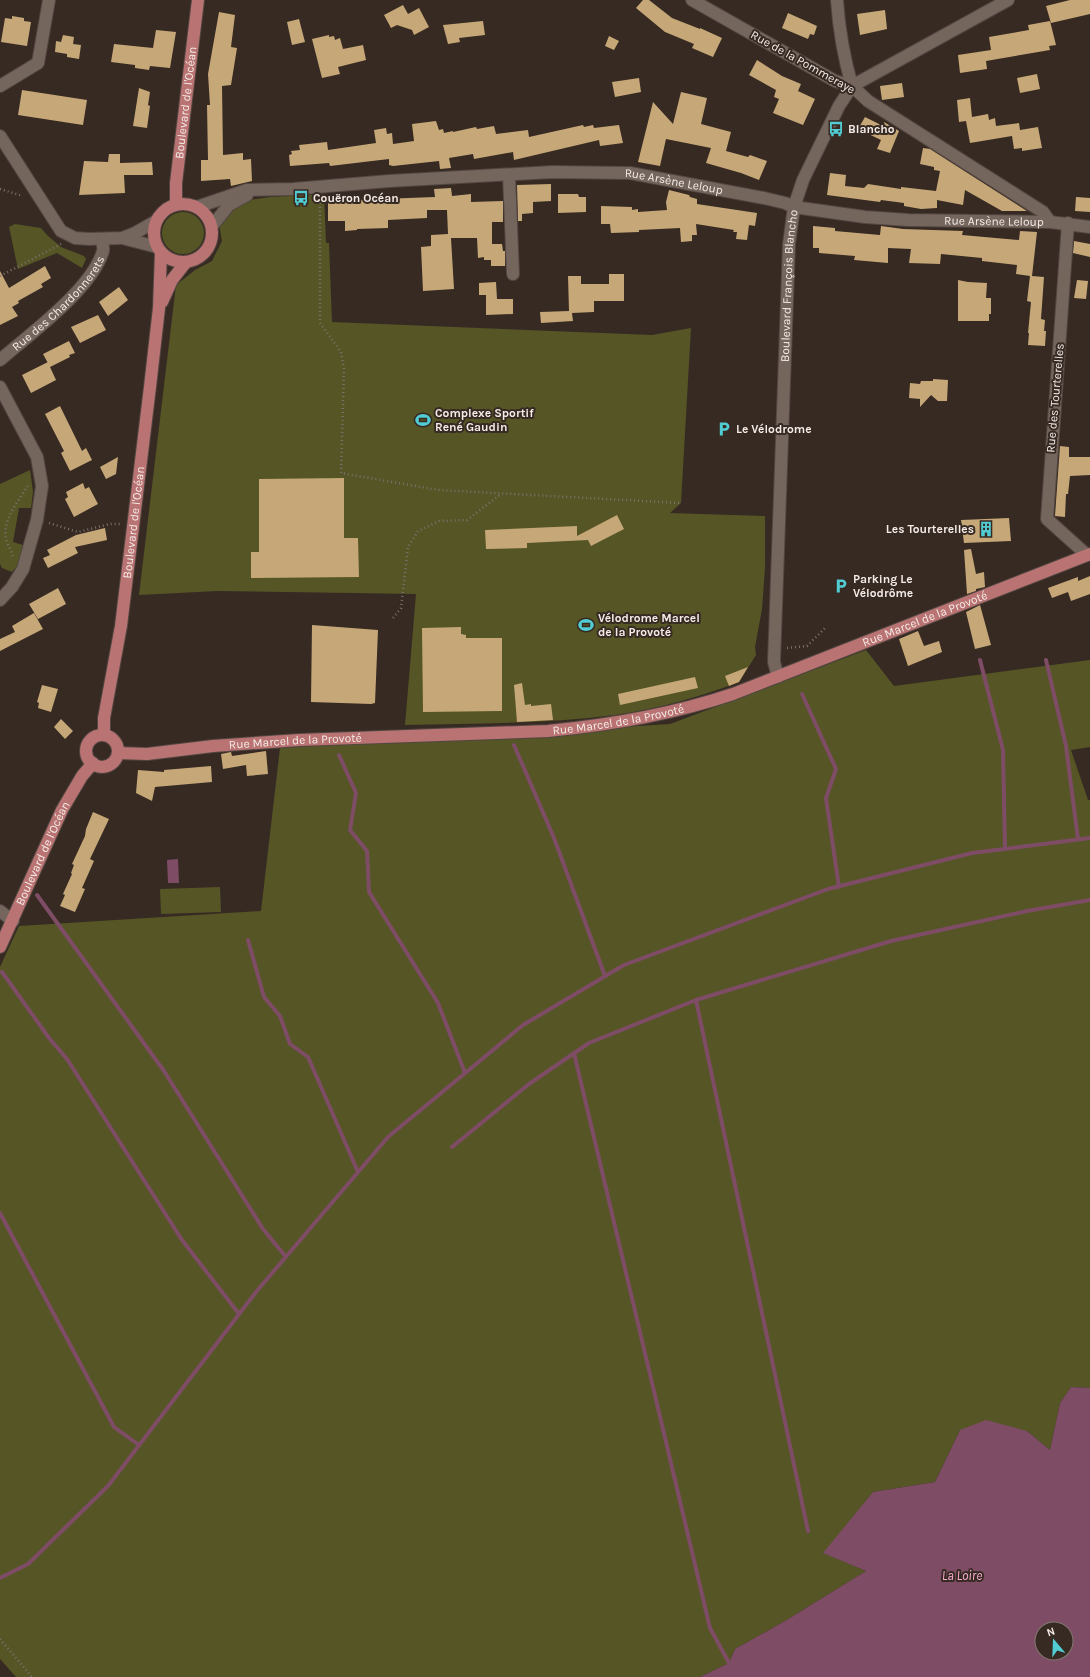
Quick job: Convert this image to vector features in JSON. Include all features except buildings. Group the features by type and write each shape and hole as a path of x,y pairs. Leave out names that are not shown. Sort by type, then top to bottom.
{"main road":[{"name":"Boulevard de l'Océan","path":"176,204 176,183 198,0"},
{"path":"183,203 197,207 206,215 212,226 212,238 207,250 198,258 186,262 175,261 159,250 154,234 156,222 164,210 176,204 183,203"},
{"name":"Boulevard de l'Océan","path":"104,735 104,718 122,626 155,347 159,308 159,250"},
{"name":"Boulevard de l'Océan","path":"159,308 172,280 186,262"},
{"name":"Rue Marcel de la Provoté","path":"118,753 147,754 253,743 548,731 584,728 682,710 733,694 778,677 1089,554"},
{"path":"104,735 109,736 116,743 118,753 113,762 103,767 93,763 87,755 87,745 94,737 104,735"},
{"name":"Boulevard de l'Océan","path":"0,947 62,810 82,776 93,763"}],"street":[{"path":"0,86 38,63 49,0"},
{"name":"Rue de la Pommeraye","path":"692,0 835,81 852,86 868,101 1043,212 1050,222"},
{"path":"837,0 838,26 845,62 852,86"},
{"name":"Boulevard François Blancho","path":"778,677 774,662 774,648 789,244 794,207 803,180 839,106 852,86 1008,0"},
{"path":"0,136 61,231 74,238 122,238 156,222"},
{"name":"Rue Arsène Leloup","path":"197,207 241,191 552,172 630,173 764,198 785,203 794,207 865,217 908,220 1050,222 1068,223 1090,227"},
{"path":"509,175 513,274"},
{"name":"Rue Arsène Leloup","path":"212,226 229,205 255,191"},
{"name":"Rue des Tourterelles","path":"1068,223 1047,519 1089,554"},
{"path":"122,238 159,250"},
{"name":"Rue des Chardonnerets","path":"0,360 54,314 90,277 103,251 102,239"},
{"path":"0,387 37,457 42,486 37,520 23,569 12,587 0,600"},
{"path":"0,911 4,916 13,921"}],"path":[{"path":"320,186 320,323 341,352 344,368 341,473 438,490 681,503"},
{"path":"0,189 24,196 37,195"},
{"path":"0,276 74,238"},
{"path":"23,569 13,556 6,538 7,523 38,466"},
{"path":"393,618 401,608 408,547 418,531 439,521 467,520 501,493"},
{"path":"37,520 78,532 110,524 133,525"},
{"path":"774,648 799,648 807,646 825,628"},
{"path":"0,1639 32,1677"}],"shaded area":[{"name":"Complexe Sportif René Gaudin","path":"324,194 326,243 329,243 332,322 652,335 691,328 681,503 670,513 765,516 765,568 762,609 755,647 756,655 739,682 678,702 615,715 537,722 405,725 416,594 217,591 139,595 176,285 195,270 212,261 222,241 219,224 226,212 249,200 271,197"},
{"path":"183,212 198,218 204,233 198,248 183,254 168,248 162,233 168,218"},
{"path":"15,224 41,228 61,247 84,256 86,259 82,268 57,253 18,269 9,227"},
{"path":"30,470 33,492 31,508 19,508 13,542 23,545 21,561 12,572 2,568 0,564 0,484"},
{"path":"866,650 894,686 1090,660 1090,747 1071,750 1088,800 1090,800 1090,1388 1071,1387 1060,1403 1050,1450 1027,1431 960,1430 935,1482 873,1492 824,1553 866,1571 785,1621 735,1649 729,1663 700,1677 16,1677 0,1659 0,967 19,926 261,911 280,748 670,724"},
{"path":"220,887 221,912 161,914 160,889"}],"water":[{"path":"178,859 179,883 168,883 167,860"},
{"name":"La Loire","path":"1071,1387 1090,1388 1090,1677 700,1677 729,1663 735,1649 785,1621 866,1571 823,1553 873,1492 935,1482 960,1430 986,1420 1027,1431 1050,1450 1060,1403"}],"waterway":[{"path":"980,660 1003,750 1005,848"},
{"path":"1046,660 1066,746 1078,839"},
{"path":"802,694 836,769 826,798 839,887"},
{"path":"514,745 554,838 605,976"},
{"path":"339,755 356,793 350,830 367,851 369,892 438,1003 465,1073"},
{"path":"0,1578 28,1564 108,1486 256,1292 388,1137 523,1025 624,965 828,889 972,853 1090,838"},
{"path":"37,895 164,1071 263,1229 286,1257"},
{"path":"452,1147 529,1084 589,1043 696,1000 891,941 1027,911 1090,900"},
{"path":"248,940 264,997 280,1016 290,1044 308,1057 358,1172"},
{"path":"2,972 49,1038 67,1059 182,1240 239,1314"},
{"path":"696,1000 808,1531"},
{"path":"574,1053 710,1628 729,1663"},
{"path":"0,1213 114,1427 139,1445"}],"place":[{"name":"Blancho","path":"836,129"},
{"name":"Couëron Océan","path":"301,198"},
{"name":"Complexe Sportif René Gaudin","path":"423,420"},
{"name":"Le Vélodrome","path":"724,429"},
{"name":"Les Tourterelles","path":"986,529"},
{"name":"Parking Le Vélodrôme","path":"841,586"},
{"name":"Vélodrome Marcel de la Provoté","path":"586,625"}]}
